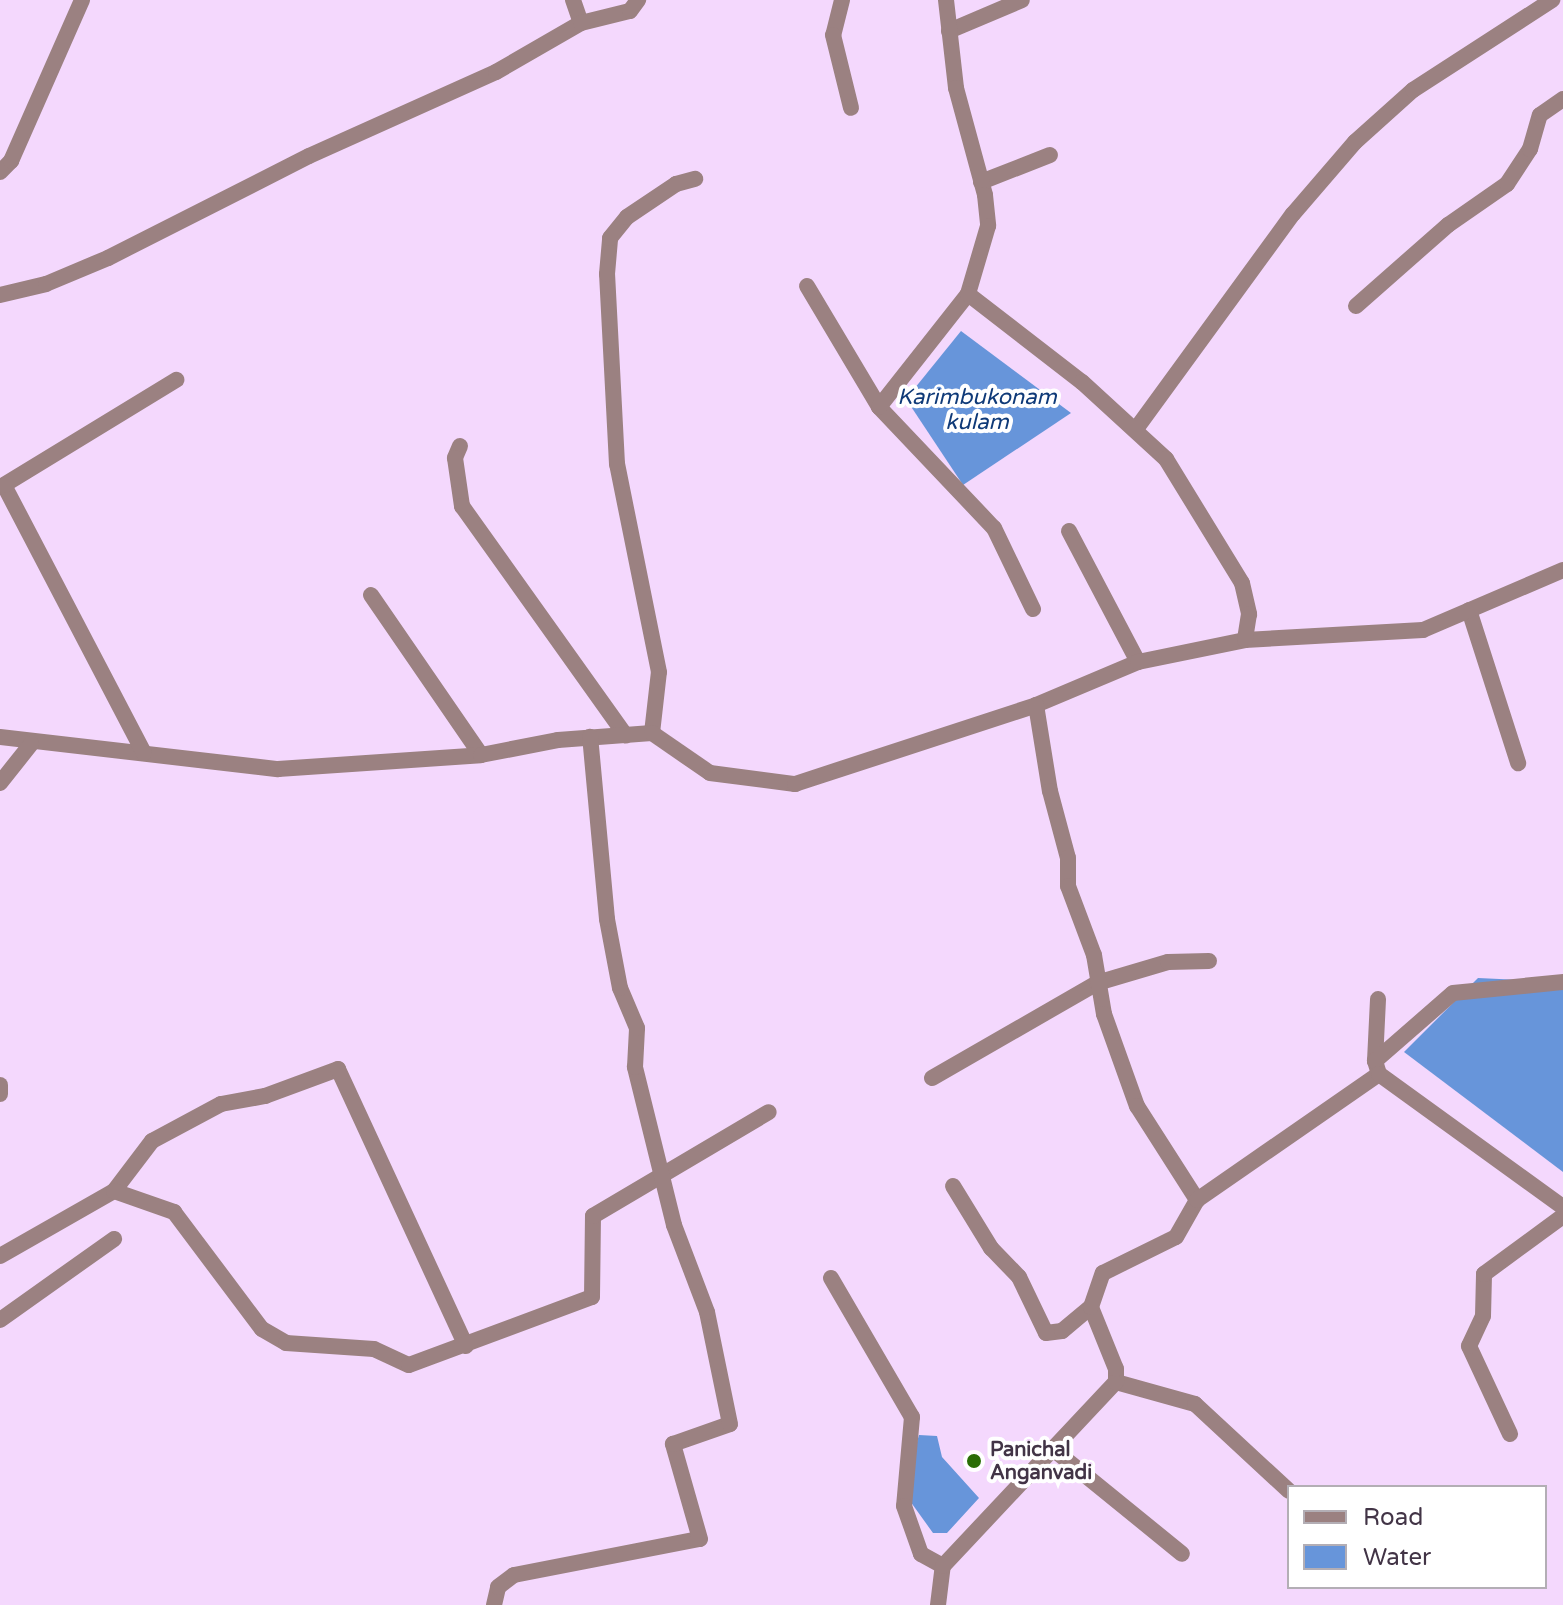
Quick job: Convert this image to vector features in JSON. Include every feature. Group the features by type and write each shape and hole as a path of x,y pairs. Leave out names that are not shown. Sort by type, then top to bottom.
{"street":[{"path":"0,172 11,161 82,0"},
{"path":"573,0 581,23"},
{"path":"0,295 46,284 108,258 309,156 496,72 581,23 630,11 638,0"},
{"path":"842,0 833,35 851,108"},
{"path":"879,407 968,294 988,226 981,182 956,88 946,0"},
{"path":"949,31 1022,0"},
{"path":"1136,429 1293,214 1355,142 1413,90 1552,0"},
{"path":"1356,306 1448,225 1507,184 1530,149 1540,115 1563,99"},
{"path":"981,182 1050,155"},
{"path":"652,733 659,672 617,464 607,274 610,238 627,217 676,184 695,179"},
{"path":"807,286 879,407 994,528 1033,609"},
{"path":"968,294 1136,429 1180,478 1232,560 1249,614 1245,640"},
{"path":"144,753 4,485 176,380"},
{"path":"460,446 455,458 462,506 626,736"},
{"path":"1069,531 1138,662"},
{"path":"0,737 31,744 144,753 278,769 481,755 590,737 652,733 710,773 795,784 1036,705 1138,662 1245,640 1423,630 1563,570"},
{"path":"371,595 481,755"},
{"path":"1469,610 1518,763"},
{"path":"1036,705 1050,791 1068,858 1068,886 1094,955 1097,983 1137,1106 1197,1200"},
{"path":"494,1605 498,1587 514,1575 700,1539 673,1444 730,1424 707,1312 674,1225 635,1067 637,1028 620,988 607,919 590,737"},
{"path":"0,783 31,744"},
{"path":"932,1078 1097,983 1168,962 1209,961"},
{"path":"953,1186 991,1248 1019,1277 1046,1333 1062,1331 1091,1307 1103,1273 1176,1237 1197,1200 1377,1067 1453,993 1563,982"},
{"path":"1377,1067 1378,999"},
{"path":"1377,1067 1563,1207"},
{"path":"0,1256 114,1191 152,1141 221,1104 265,1096 338,1069 466,1346"},
{"path":"0,1085 0,1094"},
{"path":"114,1191 174,1212 262,1329 286,1343 374,1349 409,1365 592,1297 593,1216 661,1172 769,1112"},
{"path":"1510,1434 1469,1346 1483,1316 1484,1274 1563,1216"},
{"path":"0,1320 114,1239"},
{"path":"831,1278 912,1417 904,1506 921,1554 943,1566"},
{"path":"938,1605 943,1566 1116,1382 1116,1369 1091,1307"},
{"path":"1116,1382 1195,1404 1287,1489"},
{"path":"1053,1449 1182,1554"}],"water":[{"name":"Karimbukonam kulam","path":"961,331 1071,413 963,485 906,399"},
{"path":"1478,978 1563,982 1563,1172 1404,1052"},
{"path":"919,1435 937,1436 942,1457 979,1498 947,1533 933,1533 910,1501 908,1474"}],"place":[{"name":"Panichal Anganvadi","path":"974,1461"}]}
